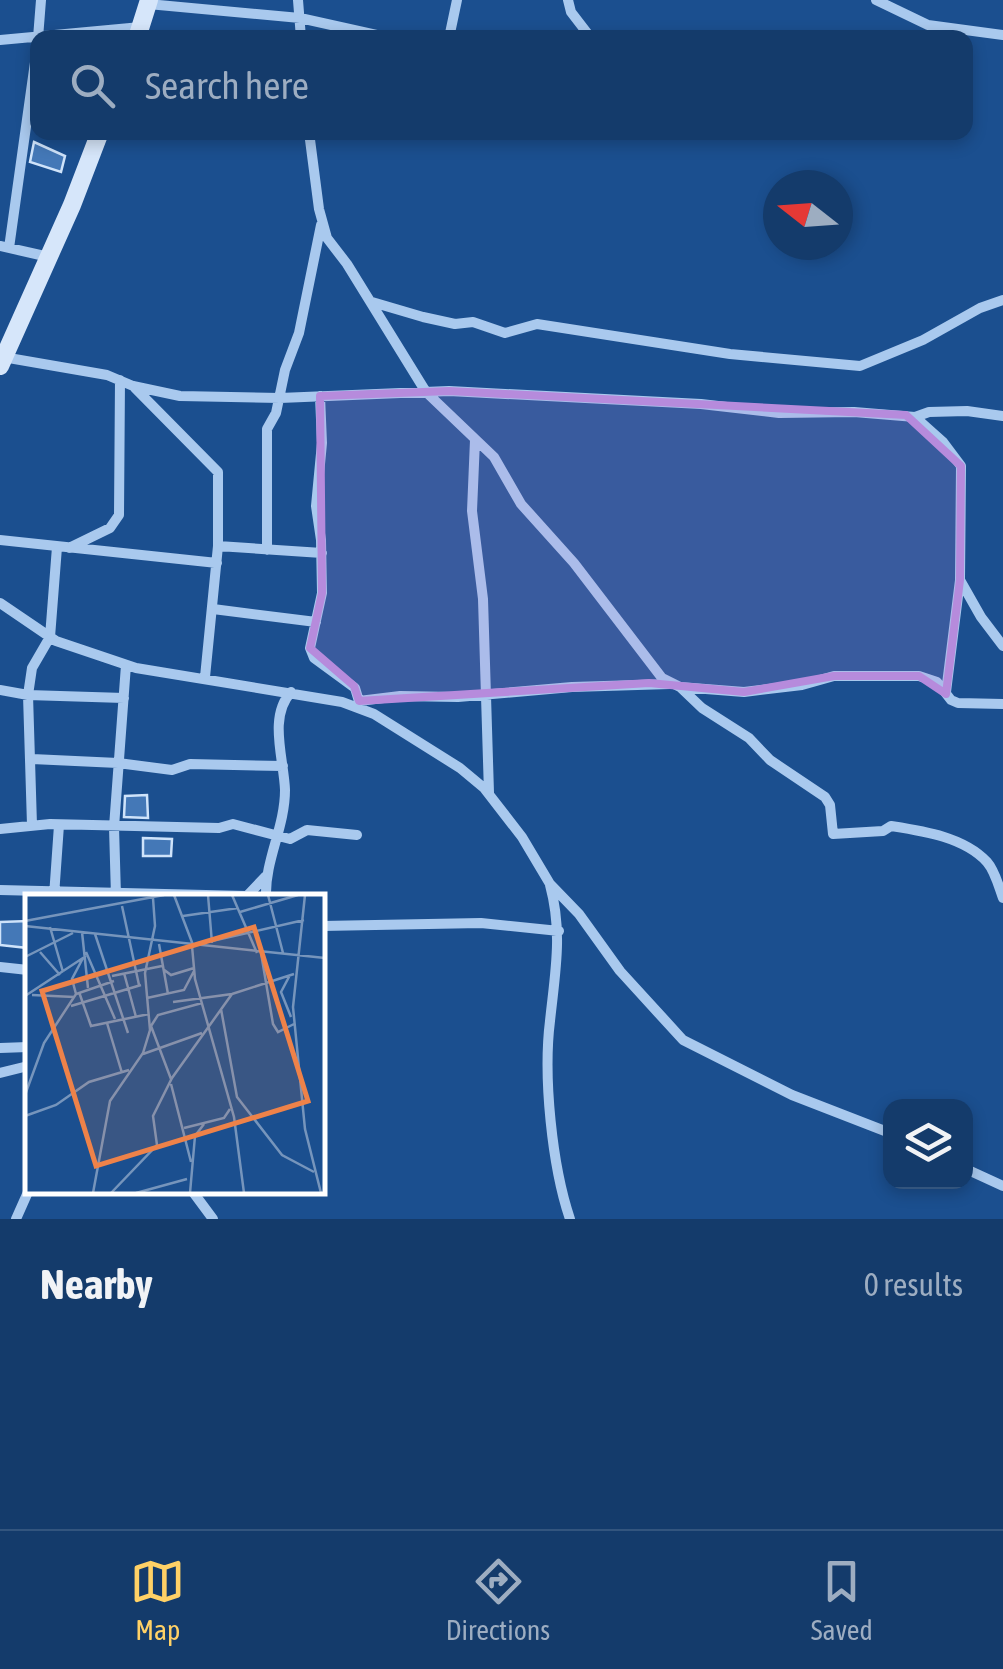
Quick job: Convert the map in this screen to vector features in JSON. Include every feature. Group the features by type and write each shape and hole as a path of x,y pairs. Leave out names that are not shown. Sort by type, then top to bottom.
{"main road":[{"path":"140,30 148,2"},
{"path":"2,362 97,140"}],"street":[{"path":"39,30 41,0"},
{"path":"298,0 301,30"},
{"path":"451,30 457,0"},
{"path":"568,0 571,12 585,30"},
{"path":"876,0 928,25 966,30"},
{"path":"148,2 300,18 354,30"},
{"path":"973,31 1003,35"},
{"path":"0,40 30,38"},
{"path":"30,87 4,247 48,258"},
{"path":"267,550 267,428 299,333 321,224 310,140"},
{"path":"321,224 426,392 494,457 533,519 596,591 654,670 749,738 770,760 826,797 832,834 884,831 891,826 951,840 989,864 1003,898"},
{"path":"372,302 423,317 456,324 472,322 505,332 537,324 730,354 860,366 924,340 980,308 1003,300"},
{"path":"2,362 107,375 134,386 180,396 538,394 779,413 854,412 915,418 948,411 1003,416"},
{"path":"62,548 110,528 119,514 120,380"},
{"path":"134,386 218,472 217,563 205,677"},
{"path":"320,396 322,443 316,506 322,593 311,653 355,688 360,704 460,768 489,794 522,837 550,884 579,914 620,971 683,1040 792,1096 883,1130"},
{"path":"915,418 943,442 960,466 960,580 946,694"},
{"path":"475,440 472,499 483,599 489,794"},
{"path":"0,540 217,563"},
{"path":"218,546 322,554"},
{"path":"32,825 28,694 32,668 50,637 62,548"},
{"path":"960,580 980,617 1003,646"},
{"path":"0,603 50,637 126,665 360,704 400,696 485,695 572,686 676,686 744,692 802,685 834,676 919,676 937,682 958,703 1003,704"},
{"path":"214,610 316,622"},
{"path":"116,894 114,827 126,665"},
{"path":"0,690 124,698"},
{"path":"266,894 266,876 285,796 278,719 291,692"},
{"path":"32,759 118,762 172,770 190,764 283,766"},
{"path":"0,829 32,825 224,828 234,824 295,838 308,830 357,835"},
{"path":"0,890 54,894 59,825"},
{"path":"249,894 266,876"},
{"path":"550,884 559,931 549,1025 550,1118 570,1219"},
{"path":"325,926 481,923 559,931"},
{"path":"0,967 25,970"},
{"path":"0,1048 25,1047"},
{"path":"0,1072 25,1067"},
{"path":"973,1172 1003,1186"},
{"path":"16,1219 27,1194"},
{"path":"194,1194 213,1219"}],"highlighted area":[{"path":"449,391 906,415 961,466 960,580 946,694 919,676 834,676 744,692 649,683 359,701 354,686 310,648 322,593 320,396"}],"building":[{"path":"34,142 65,156 61,172 30,162"},
{"path":"147,795 148,818 124,817 125,796"},
{"path":"143,838 172,839 171,856 143,856"},
{"path":"25,921 25,948 0,945 0,922"}]}
